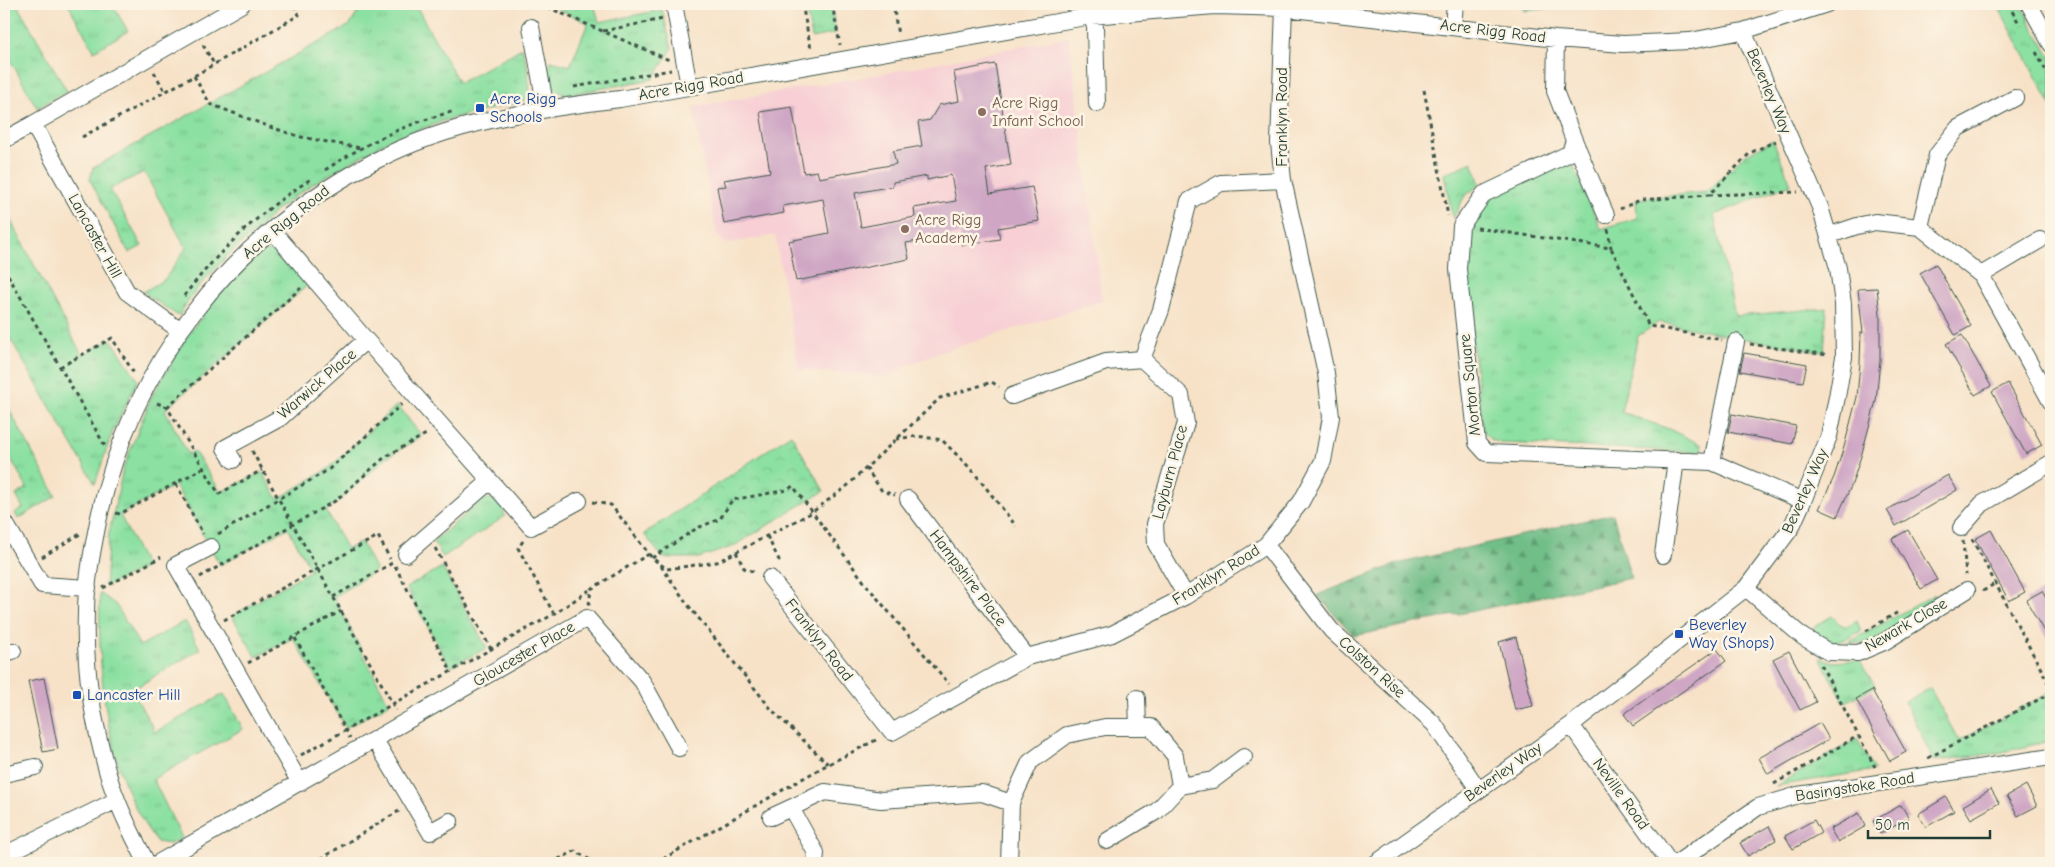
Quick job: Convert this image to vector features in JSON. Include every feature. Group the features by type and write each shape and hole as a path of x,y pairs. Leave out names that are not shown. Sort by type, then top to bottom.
{"street":[{"path":"4,140 242,4"},
{"path":"1453,26 1455,4"},
{"name":"Acre Rigg Road","path":"147,863 117,800 108,775 91,694 86,622 88,588 94,543 110,470 141,395 179,330 227,271 272,230 333,184 376,160 434,135 484,122 546,109 814,65 1090,10 1215,6 1284,8 1556,39 1623,44 1681,41 1744,31 1827,4"},
{"path":"2029,4 2051,44"},
{"name":"Franklyn Road","path":"770,578 892,732 1027,657 1112,634 1186,596 1266,545 1301,502 1323,461 1331,417 1326,374 1283,180 1279,143 1284,8"},
{"path":"675,10 689,86"},
{"path":"1090,10 1095,28 1097,104"},
{"path":"531,27 546,109"},
{"name":"Beverley Way","path":"1376,863 1571,725 1746,588 1791,528 1803,501 1829,436 1844,357 1843,304 1838,268 1830,234 1805,190 1782,139 1744,31"},
{"path":"1556,39 1555,91 1606,215"},
{"path":"1920,227 1937,155 1958,128 2015,98"},
{"name":"Lancaster Hill","path":"33,124 127,292 179,330"},
{"path":"1461,226 1484,194 1570,153 1574,140"},
{"path":"1012,396 1106,362 1142,359 1161,310 1189,201 1222,183 1283,180"},
{"path":"1830,234 1875,222 1920,227 1981,275 2049,393"},
{"name":"Morton Square","path":"1461,226 1458,269 1477,444 1486,453 1712,462 1803,501"},
{"name":"Warwick Place","path":"272,230 531,527"},
{"path":"1981,275 2040,240"},
{"name":"Warwick Place","path":"233,460 225,448 280,418 366,340"},
{"path":"1712,462 1736,342"},
{"name":"Layburn Place","path":"1142,359 1181,395 1186,423 1155,524 1156,544 1186,596"},
{"path":"1663,555 1676,460"},
{"path":"1961,528 1982,504 2051,463"},
{"path":"399,558 490,481"},
{"name":"Hampshire Place","path":"908,499 1027,657"},
{"path":"531,527 579,501"},
{"path":"4,521 42,585 88,588"},
{"path":"207,541 176,565 300,783"},
{"name":"Colston Rise","path":"1266,545 1331,630 1434,724 1478,789"},
{"name":"Newark Close","path":"1746,588 1804,636 1829,652 1858,653 1884,642 1967,590"},
{"name":"Gloucester Place","path":"158,863 587,618 642,681 679,748"},
{"path":"1137,698 1138,727"},
{"name":"Neville Road","path":"1571,725 1670,863"},
{"path":"1009,863 1011,802 1030,762 1067,735 1105,727 1151,727 1175,756 1180,786"},
{"path":"375,740 430,832 450,821"},
{"path":"1107,841 1157,811 1180,786 1213,780 1244,757"},
{"name":"Basingstoke Road","path":"1677,863 1758,806 1798,794 2051,757"},
{"path":"4,774 35,767"},
{"path":"772,817 825,792 881,800 982,793 1011,802"},
{"path":"4,855 117,800"},
{"path":"790,808 816,853 815,863"}],"path":[{"path":"82,137 194,76 299,15 294,4"},
{"path":"540,4 685,67"},
{"path":"802,4 814,65"},
{"path":"832,4 842,59"},
{"path":"893,4 900,49"},
{"path":"602,31 675,10"},
{"path":"195,31 214,64"},
{"path":"146,59 165,91"},
{"path":"194,76 210,104 301,137 360,148"},
{"path":"1424,90 1450,225 1611,248 1649,326 1736,342 1830,355"},
{"path":"1779,150 1782,139"},
{"path":"1709,195 1750,153 1782,139"},
{"path":"1794,184 1805,190"},
{"path":"1606,215 1640,200 1805,190"},
{"path":"1800,199 1805,190"},
{"path":"4,268 104,446"},
{"path":"167,408 313,277"},
{"path":"60,367 112,338 134,375"},
{"path":"1829,363 1830,345"},
{"path":"579,501 611,505 652,558 667,568 717,562 814,511 846,487 940,398 992,382 1012,396"},
{"path":"195,539 207,541 328,470 414,394"},
{"path":"141,395 167,408 219,494 262,470"},
{"path":"186,584 335,501 385,456 424,436 440,423"},
{"path":"895,439 917,436 942,440 972,470 1016,526"},
{"path":"244,438 404,723"},
{"path":"101,509 120,514 203,468"},
{"path":"866,468 882,491 908,499"},
{"path":"176,484 221,566"},
{"path":"652,558 697,528 720,519 732,500 787,490 793,486 814,511 868,587 959,695"},
{"path":"531,527 518,548 554,614"},
{"path":"1961,528 1967,590"},
{"path":"1961,528 1970,534 2051,688"},
{"path":"29,565 82,533"},
{"path":"428,535 491,649"},
{"path":"210,627 378,536 399,558 451,671"},
{"path":"736,552 744,568 770,578 779,560 766,536"},
{"path":"88,588 100,590 169,553"},
{"path":"287,762 554,614 649,554"},
{"path":"333,596 399,558"},
{"path":"660,563 688,605 772,710 828,764"},
{"path":"587,618 591,589"},
{"path":"235,670 341,611"},
{"path":"295,638 357,750"},
{"path":"1818,645 1816,656 1883,782"},
{"path":"1920,776 1923,761 2051,693"},
{"path":"656,863 828,764 892,732"},
{"path":"1758,806 1769,787 1858,736"},
{"path":"314,863 412,803"},
{"path":"551,863 575,851 595,863"}],"shaded area":[{"name":"Acre Rigg Academy","path":"1069,37 1102,301 935,354 910,364 889,377 799,370 775,235 726,244 717,235 693,107 880,74"}],"green space":[{"path":"4,4 17,4 67,91 37,108 4,49"},
{"path":"68,4 112,4 128,31 94,51"},
{"path":"363,4 415,4 459,83 522,48 528,69 530,94 524,101 453,118 391,139 311,185 279,208 229,254 199,286 178,316 143,292 165,279 186,248 144,172 110,189 142,246 129,253 90,180 93,168 350,25"},
{"path":"548,4 594,4 599,22 662,10 672,49 653,79 566,95 552,86 548,72 549,67 551,61 570,66 588,23"},
{"path":"805,4 831,4 836,33 812,38"},
{"path":"1523,4 1598,4 1524,11"},
{"path":"1997,4 2020,4 2051,58 2051,105"},
{"path":"1773,140 1791,184 1714,215 1735,316 1827,308 1824,352 1659,322 1638,336 1621,412 1669,429 1702,445 1701,452 1500,443 1492,440 1483,431 1462,255 1471,221 1487,197 1563,162 1574,167 1601,229 1637,218 1636,199 1707,192 1743,156"},
{"path":"1472,162 1480,184 1464,197 1453,219 1444,174"},
{"path":"4,208 82,355 111,339 138,380 112,433 95,484 4,328"},
{"path":"263,251 283,252 309,284 165,410 188,454 194,451 221,492 262,472 278,499 328,469 397,405 422,436 386,458 326,511 347,549 361,542 376,570 334,597 389,704 346,728 293,638 256,657 232,616 311,570 288,528 220,565 175,485 120,515 146,567 105,587 109,533 123,469 151,398 187,336 218,295"},
{"path":"4,400 56,496 18,519 15,513 23,508 16,495 27,488 4,446"},
{"path":"791,434 824,491 732,547 699,558 663,558 644,534"},
{"path":"492,498 502,506 504,517 443,557 433,542 482,500"},
{"path":"1613,514 1631,578 1354,636 1317,595 1397,564"},
{"path":"442,567 487,648 450,667 406,588"},
{"path":"100,593 116,605 140,646 185,621 200,649 132,690 155,732 224,694 243,729 153,779 182,838 170,844 157,842 140,816 126,787 116,756 108,723 103,689 100,656"},
{"path":"1935,594 1939,601 1870,642 1846,644"},
{"path":"1832,616 1840,624 1847,627 1857,621 1861,631 1841,641 1836,642 1825,639 1812,628"},
{"path":"1820,658 1834,662 1859,660 1875,686 1844,703"},
{"path":"1930,688 1959,741 2051,692 2050,741 1998,753 1934,761 1905,702"},
{"path":"1857,739 1874,770 1776,786"}],"building":[{"path":"995,64 1011,165 986,169 990,194 1032,187 1039,221 998,228 1000,239 962,245 960,234 906,243 909,259 796,281 789,241 829,233 823,199 783,206 784,213 724,224 717,187 726,186 724,180 770,172 760,112 792,107 804,173 817,171 819,178 896,164 893,151 922,146 918,122 930,120 939,105 959,101 954,72","holes":["951,175 956,201 914,208 915,217 861,227 855,193 893,186 893,182 927,176 927,180"]},
{"path":"1936,264 1971,326 1955,335 1920,273"},
{"path":"1877,288 1880,314 1880,360 1876,401 1852,484 1837,517 1819,509 1834,477 1857,397 1861,332 1863,333 1858,289"},
{"path":"1962,335 1991,386 1975,395 1946,344"},
{"path":"1744,353 1807,364 1803,382 1740,371"},
{"path":"2008,383 2042,445 2026,454 1992,392"},
{"path":"1732,414 1796,426 1792,444 1728,432"},
{"path":"1948,475 1957,490 1896,526 1887,510"},
{"path":"1908,530 1937,580 1921,589 1892,539"},
{"path":"1991,530 2025,592 2009,601 1975,539"},
{"path":"2042,591 2051,607 2051,644 2026,600"},
{"path":"1516,637 1533,706 1515,710 1499,642"},
{"path":"1717,649 1726,661 1633,726 1624,714"},
{"path":"1789,651 1816,702 1800,710 1773,659"},
{"path":"44,678 58,749 43,752 28,681"},
{"path":"1872,690 1906,752 1890,761 1856,699"},
{"path":"1820,723 1829,739 1768,774 1759,758"},
{"path":"2026,785 2037,806 2018,816 2007,796"},
{"path":"1991,789 1999,803 1971,819 1963,806"},
{"path":"1946,797 1954,811 1926,827 1918,814"},
{"path":"1901,805 1909,818 1880,834 1873,821"},
{"path":"1859,813 1866,826 1838,842 1830,829"},
{"path":"1814,820 1821,833 1793,849 1785,836"},
{"path":"1769,826 1776,840 1748,856 1740,843"}],"place":[{"name":"Acre Rigg Schools","path":"480,108"},
{"name":"Acre Rigg Infant School","path":"982,112"},
{"name":"Acre Rigg Academy","path":"905,229"},
{"name":"Beverley Way (Shops)","path":"1679,634"},
{"name":"Lancaster Hill","path":"77,695"}]}
